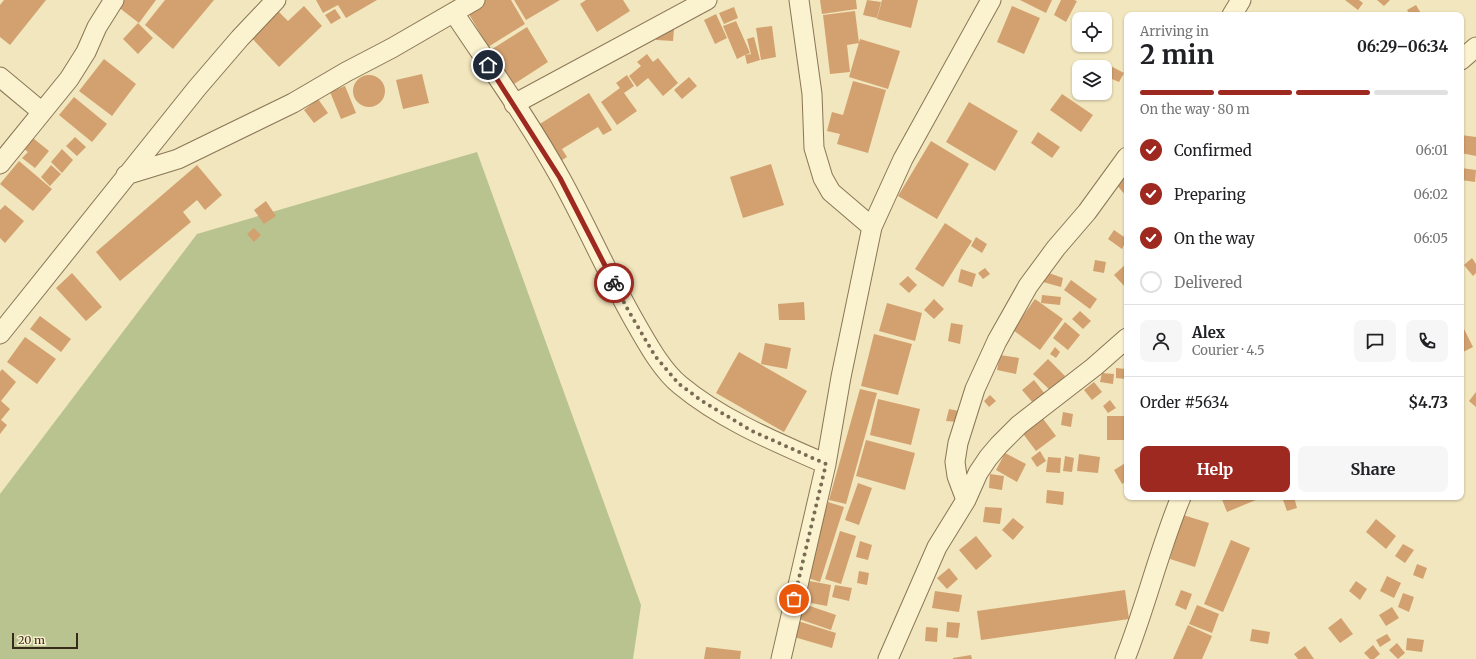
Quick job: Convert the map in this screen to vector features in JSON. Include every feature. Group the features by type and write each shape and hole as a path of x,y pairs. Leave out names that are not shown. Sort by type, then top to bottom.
{"street":[{"path":"0,164 69,79 86,52 97,27 114,0"},
{"path":"0,334 197,88 240,38 276,0"},
{"path":"126,175 178,159 293,104 346,72 475,0"},
{"path":"514,104 707,0"},
{"path":"799,0 812,94 814,148 822,178 831,192 872,227"},
{"path":"781,659 826,464 850,332 872,227 903,159 992,0"},
{"path":"1234,12 1241,0"},
{"path":"454,13 514,104 560,178 628,310 655,356 679,384 702,401 752,431 826,464"},
{"path":"1464,57 1476,47"},
{"path":"0,77 42,112"},
{"path":"966,500 957,476 955,462 958,443 975,390 998,341 1028,286 1056,248 1087,212 1124,161"},
{"path":"888,659 937,547 966,500 978,473 999,445 1019,426 1094,367 1124,341"},
{"path":"1125,659 1145,604 1169,525 1180,500"}],"green space":[{"path":"477,152 641,605 633,659 0,659 0,494 197,234"}],"building":[{"path":"4,0 46,0 10,45 0,37 0,5"},
{"path":"115,0 156,0 139,23 113,3"},
{"path":"165,0 214,0 173,49 145,25"},
{"path":"316,0 377,0 346,18 338,5 323,13"},
{"path":"481,0 511,0 525,24 488,47 466,9"},
{"path":"514,0 560,0 526,20"},
{"path":"586,0 623,0 630,11 597,32 580,4"},
{"path":"820,0 856,0 857,9 822,14"},
{"path":"867,0 881,2 877,18 863,15"},
{"path":"882,0 918,0 911,28 877,19"},
{"path":"1020,0 1052,0 1046,13"},
{"path":"1061,0 1077,1 1066,22 1054,15"},
{"path":"1345,0 1359,0 1363,3 1358,10"},
{"path":"1377,0 1390,0 1384,6"},
{"path":"1416,5 1420,12 1408,12 1407,10"},
{"path":"304,6 322,26 279,67 247,33 274,7 288,21"},
{"path":"1012,6 1040,18 1024,54 997,42"},
{"path":"734,7 738,18 724,24 719,13"},
{"path":"335,9 341,18 331,24 325,15"},
{"path":"855,11 859,43 847,45 850,72 830,74 823,15"},
{"path":"716,14 727,38 715,44 704,20"},
{"path":"736,21 750,53 737,59 723,26"},
{"path":"138,23 153,38 138,54 123,39"},
{"path":"772,26 776,57 761,60 756,28"},
{"path":"527,27 548,62 511,86 489,51"},
{"path":"656,28 674,29 673,41 656,40"},
{"path":"754,37 760,60 747,64 745,55 751,54 747,39"},
{"path":"860,39 900,51 888,89 849,77"},
{"path":"647,54 653,62 658,58 678,83 663,96 648,78 637,87 629,76 641,66 637,62"},
{"path":"104,59 136,84 112,116 79,91"},
{"path":"1112,67 1124,73 1119,82 1112,79"},
{"path":"422,74 429,103 403,109 396,80"},
{"path":"366,75 372,75 381,79 385,91 381,103 372,107 366,107 357,103 353,94 353,88 357,79"},
{"path":"627,75 634,86 624,93 637,111 617,125 601,102 620,88 616,83"},
{"path":"689,77 697,86 682,99 674,90"},
{"path":"853,81 886,90 868,153 837,144 840,134 827,131 832,112 843,115"},
{"path":"345,86 356,113 341,119 330,92"},
{"path":"589,93 612,130 603,135 598,127 562,149 567,157 557,163 535,127"},
{"path":"1062,94 1093,115 1081,132 1050,110"},
{"path":"74,97 107,124 92,142 59,115"},
{"path":"318,99 328,113 314,123 304,110"},
{"path":"969,102 1018,131 995,171 946,142"},
{"path":"1038,132 1060,147 1052,158 1031,143"},
{"path":"28,134 49,151 35,168 22,158 28,152 19,145"},
{"path":"1464,135 1476,137 1476,156 1464,154"},
{"path":"75,137 86,147 77,156 66,146"},
{"path":"931,141 969,164 937,219 898,196"},
{"path":"62,149 73,160 62,173 51,162"},
{"path":"19,161 52,189 33,211 0,184"},
{"path":"771,164 784,205 743,218 730,177"},
{"path":"51,165 61,174 50,186 41,177"},
{"path":"197,165 222,195 205,210 197,200 183,212 191,222 120,281 96,252"},
{"path":"1464,168 1476,170 1475,182 1464,180"},
{"path":"1124,176 1124,194 1115,183"},
{"path":"266,201 276,216 264,224 254,210"},
{"path":"5,205 24,221 5,243 0,238 0,210"},
{"path":"945,223 972,241 943,287 915,269"},
{"path":"254,228 261,235 254,242 247,234"},
{"path":"1114,230 1124,237 1124,245 1122,249 1108,239"},
{"path":"976,237 987,244 982,253 971,246"},
{"path":"1472,258 1476,264 1476,273 1473,276 1464,265"},
{"path":"1095,260 1106,262 1104,273 1093,271"},
{"path":"1124,266 1124,286 1114,275"},
{"path":"985,268 990,274 983,279 978,273"},
{"path":"961,269 976,274 972,287 958,282"},
{"path":"1046,272 1063,278 1061,287 1043,282"},
{"path":"72,273 102,307 86,321 56,288"},
{"path":"908,276 917,285 909,293 899,284"},
{"path":"1071,280 1097,299 1090,309 1064,290"},
{"path":"1042,295 1061,297 1060,305 1041,303"},
{"path":"934,299 944,309 934,319 924,310"},
{"path":"1035,299 1063,319 1040,350 1013,330"},
{"path":"804,302 805,320 779,320 778,304"},
{"path":"887,303 922,313 915,341 879,331"},
{"path":"1080,311 1091,321 1083,329 1072,319"},
{"path":"40,316 71,339 61,352 30,329"},
{"path":"1065,322 1080,335 1068,350 1053,338"},
{"path":"951,323 963,325 960,344 948,341"},
{"path":"1464,329 1473,347 1464,352"},
{"path":"874,334 912,344 898,395 861,386"},
{"path":"25,337 56,359 37,384 7,362"},
{"path":"765,343 791,348 787,369 761,364"},
{"path":"1055,347 1060,352 1056,358 1050,354"},
{"path":"739,352 807,391 784,432 716,393"},
{"path":"1000,355 1019,358 1016,374 997,370"},
{"path":"1048,359 1065,376 1051,391 1033,374"},
{"path":"1116,368 1124,369 1124,379 1116,378"},
{"path":"2,369 16,382 1,401 10,409 1,420 7,425 0,434 0,372"},
{"path":"1102,373 1114,374 1113,384 1100,382"},
{"path":"1034,380 1045,394 1034,404 1022,390"},
{"path":"1094,382 1102,392 1092,400 1084,390"},
{"path":"860,389 877,393 846,504 829,500"},
{"path":"1476,392 1476,407 1469,401"},
{"path":"990,395 996,401 989,407 984,401"},
{"path":"878,399 920,409 911,445 870,435"},
{"path":"1110,400 1116,408 1108,413 1103,406"},
{"path":"949,409 959,411 958,422 946,421"},
{"path":"1063,412 1073,414 1071,427 1061,425"},
{"path":"1041,416 1056,436 1036,451 1021,431"},
{"path":"1107,416 1124,416 1124,440 1107,440"},
{"path":"866,440 915,453 905,490 856,476"},
{"path":"1040,451 1046,461 1037,467 1031,458"},
{"path":"1005,453 1026,464 1017,482 996,470"},
{"path":"1079,454 1100,457 1098,473 1077,471"},
{"path":"1065,456 1074,458 1072,472 1063,471"},
{"path":"1048,457 1061,458 1060,473 1046,472"},
{"path":"1124,464 1124,483 1122,484 1114,470"},
{"path":"990,474 1004,476 1002,490 989,488"},
{"path":"858,483 872,488 859,525 845,520"},
{"path":"1047,490 1064,492 1063,505 1046,503"},
{"path":"1222,500 1256,500 1227,512"},
{"path":"1283,500 1295,500 1297,508 1287,511"},
{"path":"828,502 844,507 820,582 805,577"},
{"path":"985,507 1002,508 1000,524 983,522"},
{"path":"1183,515 1209,523 1195,567 1170,559"},
{"path":"1013,518 1024,527 1013,540 1002,530"},
{"path":"1376,519 1396,536 1386,549 1366,532"},
{"path":"840,531 856,536 841,584 825,579"},
{"path":"976,536 992,556 976,570 959,550"},
{"path":"1231,540 1250,548 1223,612 1204,604"},
{"path":"860,541 872,545 868,560 856,557"},
{"path":"1403,544 1414,550 1405,563 1395,556"},
{"path":"1417,564 1427,568 1423,579 1413,575"},
{"path":"949,568 958,579 947,589 937,578"},
{"path":"859,571 869,573 867,585 857,583"},
{"path":"1387,576 1401,583 1394,598 1380,591"},
{"path":"804,580 831,585 827,606 800,601"},
{"path":"1356,581 1367,589 1360,600 1349,591"},
{"path":"835,585 852,588 849,601 832,597"},
{"path":"1125,590 1129,619 981,640 977,611"},
{"path":"1181,590 1192,594 1186,610 1175,605"},
{"path":"935,591 962,595 959,612 932,608"},
{"path":"1403,593 1414,597 1409,612 1398,607"},
{"path":"804,604 836,615 831,630 799,619"},
{"path":"1197,605 1219,614 1212,633 1189,624"},
{"path":"1392,607 1399,618 1386,626 1379,615"},
{"path":"1341,618 1353,634 1340,643 1328,628"},
{"path":"798,621 836,633 832,648 794,637"},
{"path":"947,622 960,623 958,638 946,637"},
{"path":"1188,625 1212,636 1202,659 1173,659"},
{"path":"926,627 938,628 937,642 925,641"},
{"path":"1252,629 1270,632 1268,644 1250,641"},
{"path":"1387,634 1391,640 1380,647 1376,640"},
{"path":"1407,638 1424,640 1422,652 1406,650"},
{"path":"1397,643 1405,653 1398,659 1389,650"},
{"path":"1373,645 1380,654 1374,659 1370,659 1364,653"},
{"path":"1305,646 1314,659 1298,659 1294,654"},
{"path":"706,647 741,651 740,659 704,659"},
{"path":"971,655 972,659 953,659 953,658"}],"way so far":[{"path":"614,283 655,356 679,384 702,401 752,431 826,464 794,599"}],"route":[{"path":"488,65 560,178 614,283"}]}
